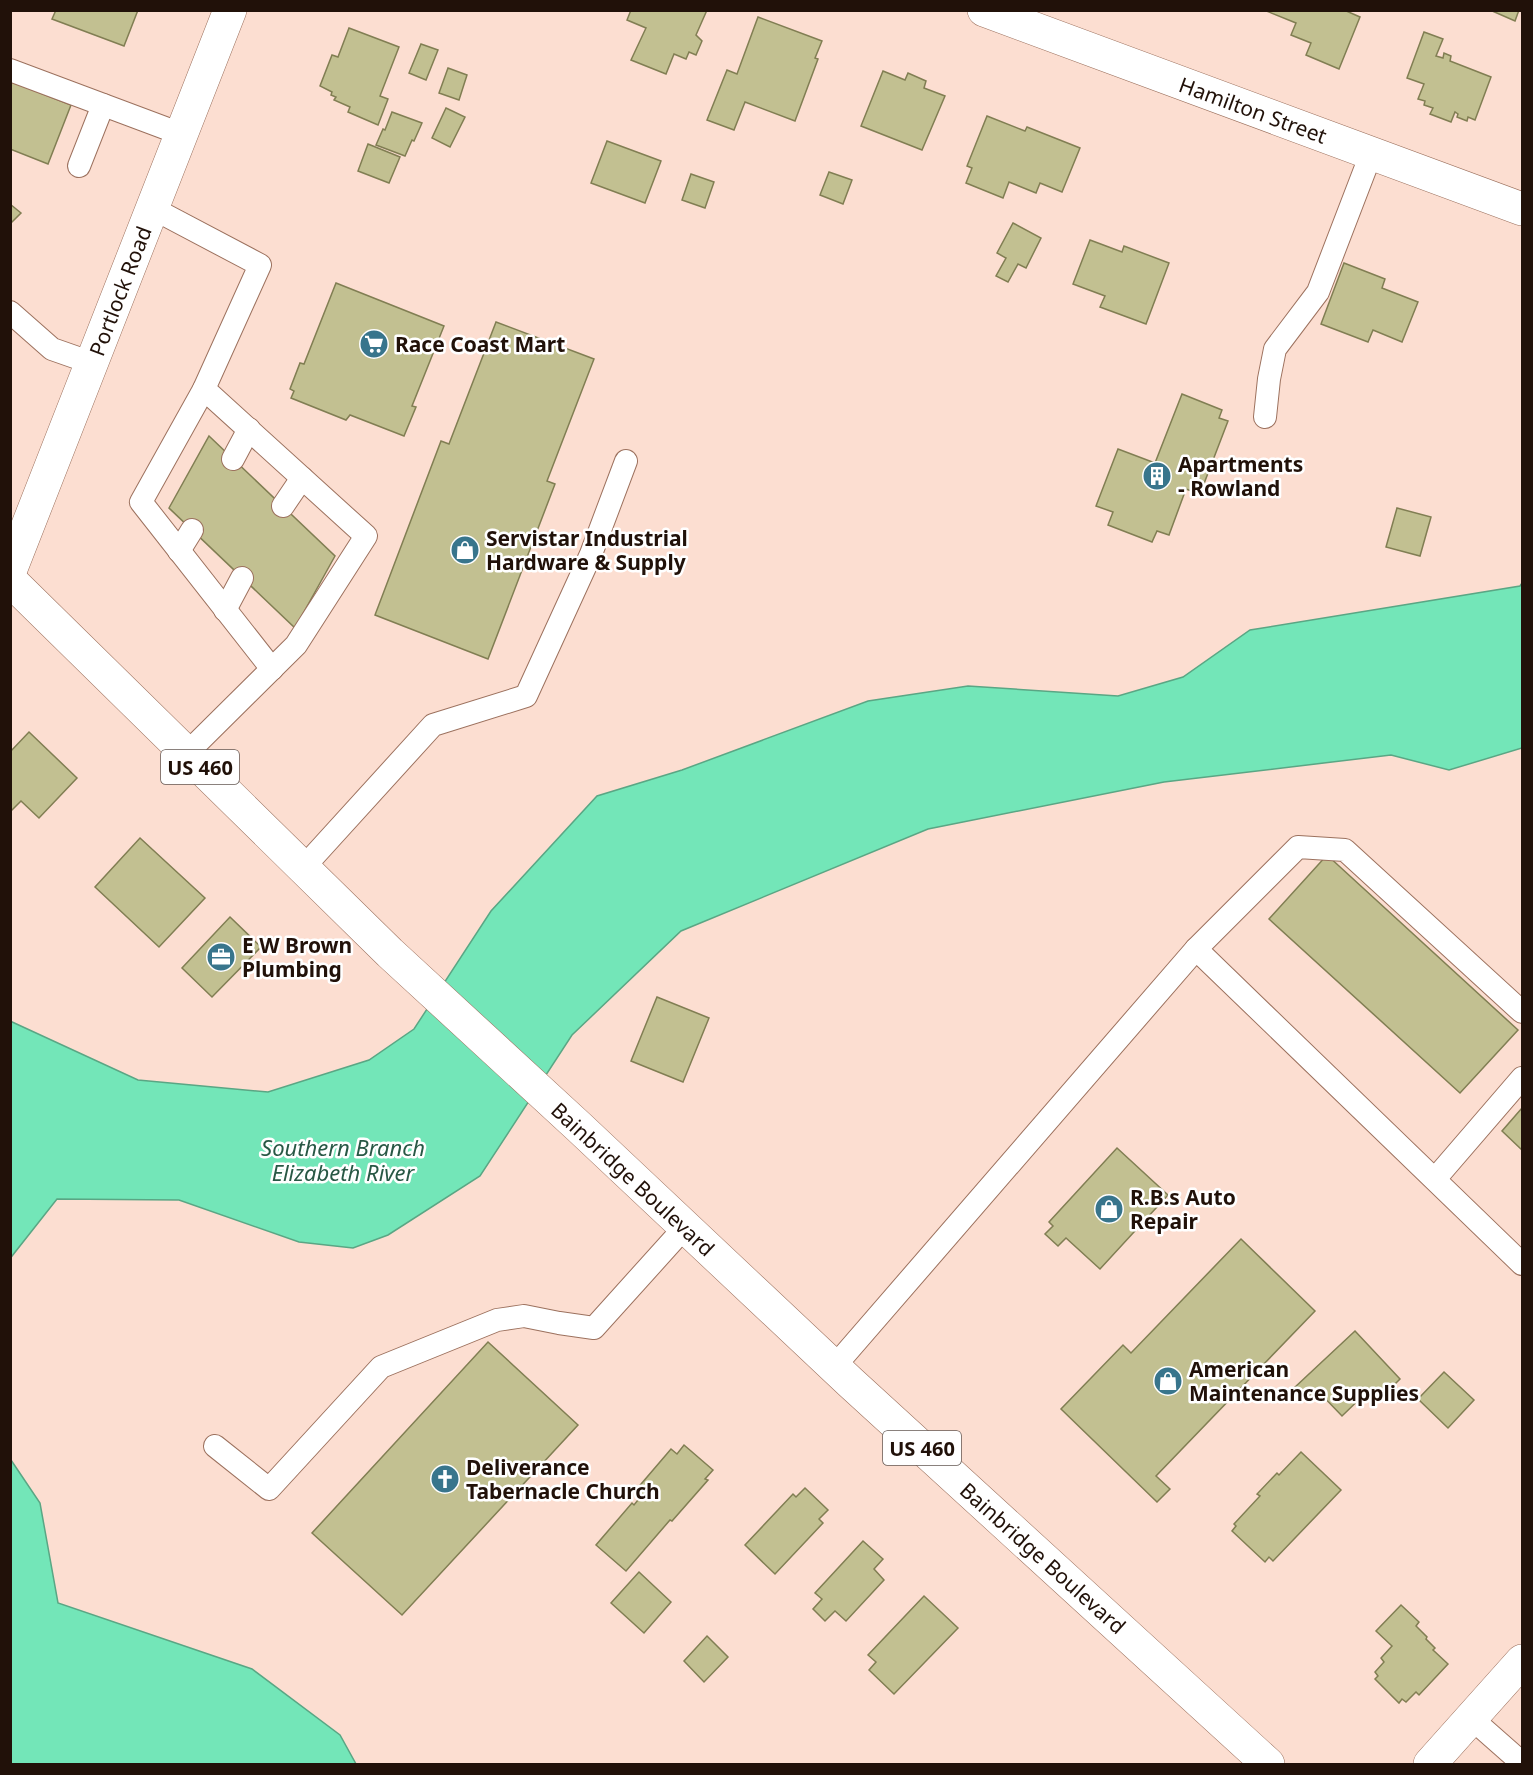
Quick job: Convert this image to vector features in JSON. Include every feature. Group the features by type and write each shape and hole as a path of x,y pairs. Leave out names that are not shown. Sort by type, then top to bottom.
{"main road":[{"name":"Portlock Road","path":"10,571 230,10"},
{"name":"Hamilton Street","path":"984,10 1522,210"},
{"name":"Bainbridge Boulevard","path":"10,580 390,953 834,1367 1268,1764"},
{"path":"1430,1764 1522,1661"}],"lane":[{"path":"10,70 181,134"},
{"path":"79,166 103,105"},
{"path":"1265,417 1275,349 1318,292 1371,154"},
{"path":"152,208 260,265 204,389 141,502 272,669"},
{"path":"10,312 52,349 92,363"},
{"path":"186,753 296,645 366,536 204,389"},
{"path":"233,459 249,429"},
{"path":"303,868 433,725 526,696 591,554 626,461"},
{"path":"283,506 302,478"},
{"path":"179,551 192,530"},
{"path":"225,610 242,578"},
{"path":"834,1367 1196,948 1298,847 1345,850 1522,1012"},
{"path":"1196,948 1522,1264"},
{"path":"1435,1179 1522,1078"},
{"path":"215,1446 268,1490 381,1367 497,1320 524,1316 594,1328 686,1227"},
{"path":"1471,1718 1522,1764"}],"water":[{"name":"Southern Branch Elizabeth River","path":"1522,583 1522,748 1449,770 1391,755 1164,782 928,829 681,931 572,1035 480,1176 388,1235 353,1248 299,1242 179,1200 57,1199 11,1255 10,1021 138,1080 268,1092 369,1060 414,1029 491,911 597,796 682,770 868,701 968,686 1118,696 1183,677 1250,630 1520,586"},
{"path":"11,1460 40,1503 58,1603 252,1669 340,1735 356,1764 11,1764"}],"building":[{"path":"56,10 138,10 124,46 52,19"},
{"path":"631,10 707,10 696,35 702,41 696,55 689,52 686,59 674,54 666,74 631,60 646,28 627,20"},
{"path":"1264,10 1344,10 1360,17 1339,69 1306,55 1311,43 1291,35 1296,23"},
{"path":"1490,10 1519,10 1515,21"},
{"path":"758,17 822,41 815,58 818,59 795,121 745,102 734,130 707,120 727,70 737,74"},
{"path":"349,28 399,47 380,96 388,99 378,125 348,112 350,107 334,100 336,97 331,95 332,92 320,86 332,55 338,57"},
{"path":"1424,32 1443,39 1436,56 1443,58 1444,53 1451,56 1450,61 1491,77 1475,120 1468,117 1467,121 1457,117 1458,114 1455,112 1451,122 1430,114 1433,108 1424,105 1425,101 1418,99 1424,84 1407,78"},
{"path":"421,44 438,50 426,80 409,73"},
{"path":"448,68 467,75 459,100 439,93"},
{"path":"883,71 905,80 908,73 926,81 924,88 945,96 922,150 861,126"},
{"path":"10,81 71,105 48,164 10,149"},
{"path":"446,108 465,117 450,147 432,138"},
{"path":"392,112 422,123 405,156 376,145"},
{"path":"987,116 1025,131 1027,127 1080,148 1062,192 1040,183 1036,193 1009,182 1003,198 966,183 972,168 967,166"},
{"path":"607,141 661,161 645,203 591,183"},
{"path":"368,144 400,157 389,183 358,171"},
{"path":"829,172 852,180 843,204 820,195"},
{"path":"691,174 714,182 705,208 682,200"},
{"path":"10,204 21,213 10,224"},
{"path":"1013,223 1041,238 1026,268 1018,264 1008,282 996,276 1006,258 997,253"},
{"path":"1090,240 1122,252 1124,246 1169,263 1146,324 1100,307 1105,296 1073,284"},
{"path":"1344,263 1385,279 1382,288 1418,302 1402,342 1373,330 1368,342 1321,324"},
{"name":"Race Coast Mart","path":"336,283 444,326 412,406 416,407 404,436 350,415 346,420 291,398 294,391 290,389 300,363 304,364"},
{"name":"Servistar Industrial Hardware & Supply","path":"496,322 594,359 547,481 555,484 488,659 375,615 441,441 449,444"},
{"name":"Apartments - Rowland","path":"1182,394 1222,410 1219,418 1228,421 1200,494 1186,489 1169,535 1157,531 1152,542 1108,525 1113,512 1096,506 1118,449 1155,463"},
{"path":"209,436 335,556 295,628 169,508"},
{"path":"1397,508 1431,517 1420,556 1386,547"},
{"path":"29,732 77,778 39,818 21,801 10,812 10,752"},
{"path":"140,838 205,898 159,947 95,887"},
{"path":"1327,855 1518,1030 1460,1093 1269,919"},
{"name":"E W Brown Plumbing","path":"230,917 261,947 212,997 182,968"},
{"path":"657,997 709,1018 683,1082 631,1061"},
{"path":"1522,1108 1522,1150 1502,1131"},
{"name":"R.B.s Auto Repair","path":"1117,1148 1168,1195 1100,1269 1066,1238 1058,1246 1045,1234 1053,1226 1049,1222"},
{"name":"American Maintenance Supplies","path":"1241,1239 1315,1311 1156,1476 1170,1489 1157,1502 1061,1409 1123,1345 1131,1353"},
{"path":"1355,1331 1400,1379 1380,1399 1371,1388 1342,1416 1316,1389 1305,1400 1294,1388"},
{"name":"Deliverance Tabernacle Church","path":"488,1342 578,1425 402,1615 312,1533"},
{"path":"1444,1372 1474,1400 1448,1428 1418,1399"},
{"path":"684,1445 713,1470 705,1479 708,1480 626,1571 596,1545 632,1503 634,1505 642,1495 636,1490 671,1449 677,1454"},
{"path":"1301,1452 1341,1490 1273,1561 1269,1557 1265,1562 1232,1531 1236,1526 1234,1524 1260,1496 1257,1494"},
{"path":"805,1488 828,1510 819,1519 823,1523 775,1574 745,1545 793,1494 796,1497"},
{"path":"863,1541 883,1559 874,1569 884,1580 846,1621 835,1611 825,1621 813,1609 822,1599 815,1593"},
{"path":"639,1572 671,1602 644,1633 611,1603"},
{"path":"924,1596 958,1628 894,1694 869,1670 876,1662 868,1655"},
{"path":"1401,1605 1419,1622 1416,1626 1435,1648 1433,1650 1448,1664 1419,1695 1416,1692 1406,1702 1402,1699 1399,1703 1375,1679 1378,1676 1375,1672 1384,1662 1381,1658 1392,1646 1376,1631"},
{"path":"707,1636 728,1657 704,1682 684,1661"}],"place":[{"name":"Race Coast Mart","path":"374,344"},
{"name":"Apartments - Rowland","path":"1157,476"},
{"name":"Servistar Industrial Hardware & Supply","path":"465,550"},
{"name":"E W Brown Plumbing","path":"221,957"},
{"name":"R.B.s Auto Repair","path":"1109,1209"},
{"name":"American Maintenance Supplies","path":"1168,1381"},
{"name":"Deliverance Tabernacle Church","path":"445,1479"}]}
